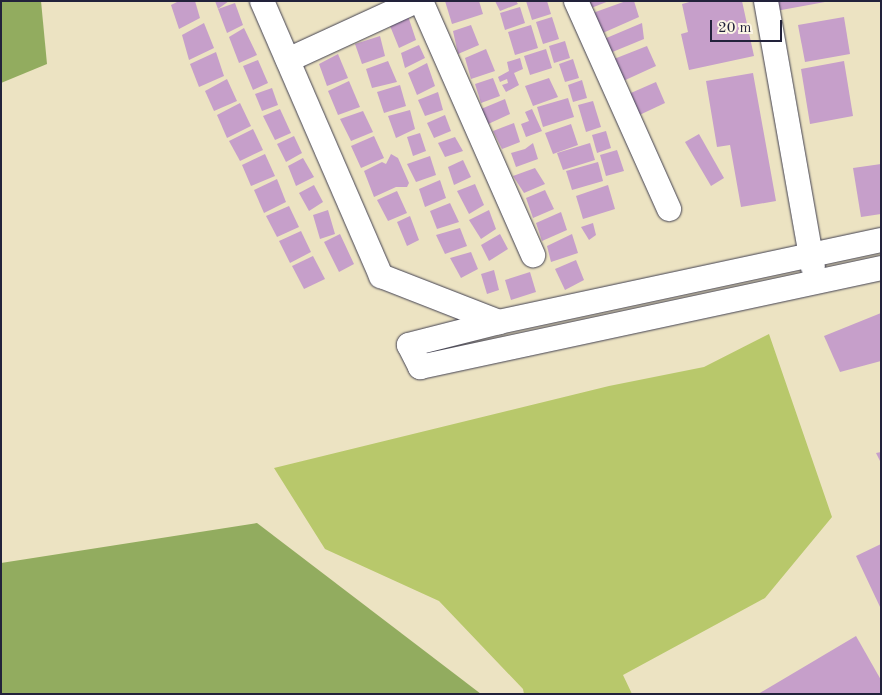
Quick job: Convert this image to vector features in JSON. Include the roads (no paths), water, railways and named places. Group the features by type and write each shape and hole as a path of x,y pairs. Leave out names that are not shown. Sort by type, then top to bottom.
{"street":[{"path":"262,1 382,276 499,322"},
{"path":"288,60 416,1"},
{"path":"420,1 533,254"},
{"path":"576,1 669,209"},
{"path":"766,1 816,281"},
{"path":"881,240 811,253 499,322 409,345 420,367 881,268"}]}
